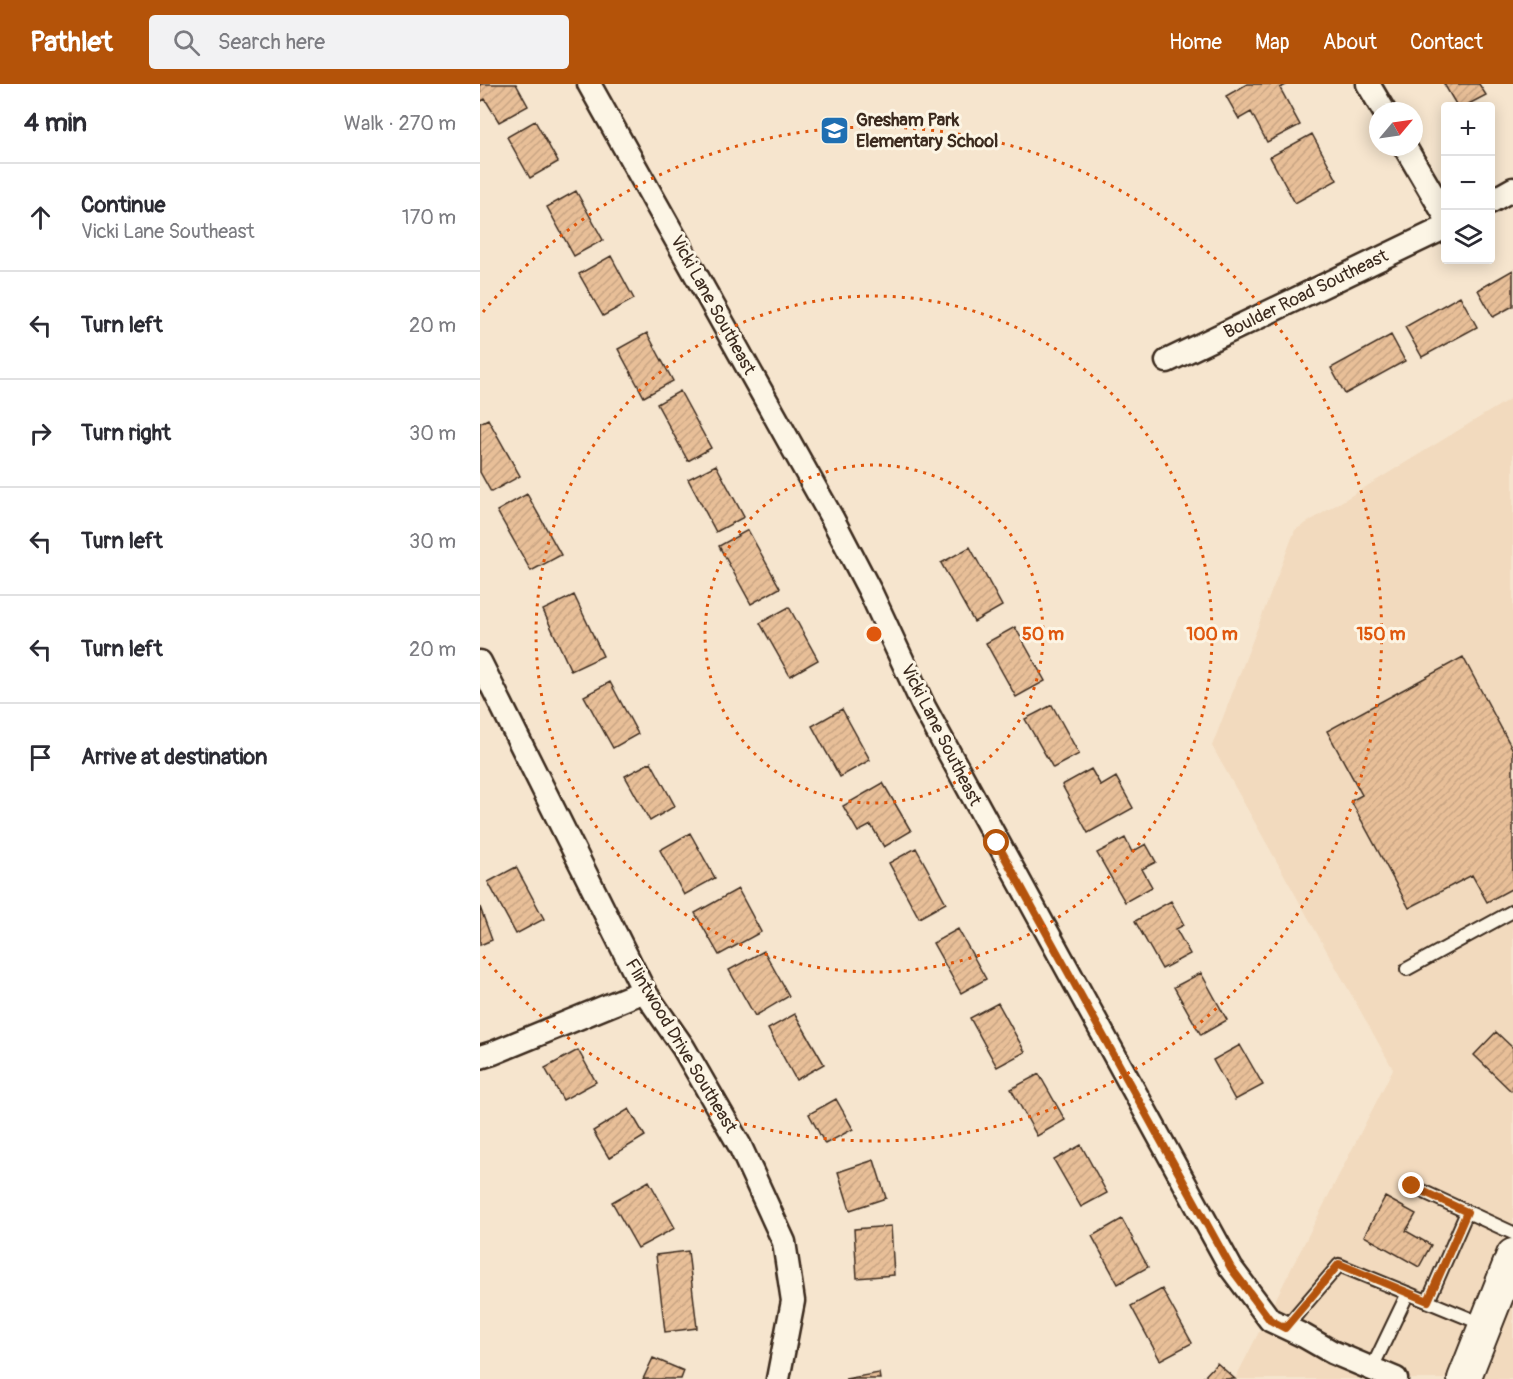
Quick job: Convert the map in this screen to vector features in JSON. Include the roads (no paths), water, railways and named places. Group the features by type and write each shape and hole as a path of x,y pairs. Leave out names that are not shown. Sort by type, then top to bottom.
{"street":[{"name":"Vicki Lane Southeast","path":"589,84 832,518 872,593 930,717 1231,1268 1270,1320 1332,1352 1396,1379"},
{"path":"1368,84 1379,102"},
{"path":"1410,156 1442,210"},
{"path":"1495,200 1513,189"},
{"name":"Boulder Road Southeast","path":"1167,361 1441,229"},
{"name":"Flintwood Drive Southeast","path":"480,662 644,991 683,1047 740,1146 784,1242 793,1301 778,1379"},
{"path":"480,1057 644,991"},
{"path":"1464,1379 1513,1255"}],"lane":[{"path":"1407,969 1513,910"},
{"path":"1412,1186 1513,1233"},
{"path":"1428,1301 1467,1212"},
{"path":"1285,1328 1339,1264 1485,1325"},
{"path":"1372,1368 1408,1293"}],"place":[{"name":"Gresham Park Elementary School","path":"835,130"}]}
